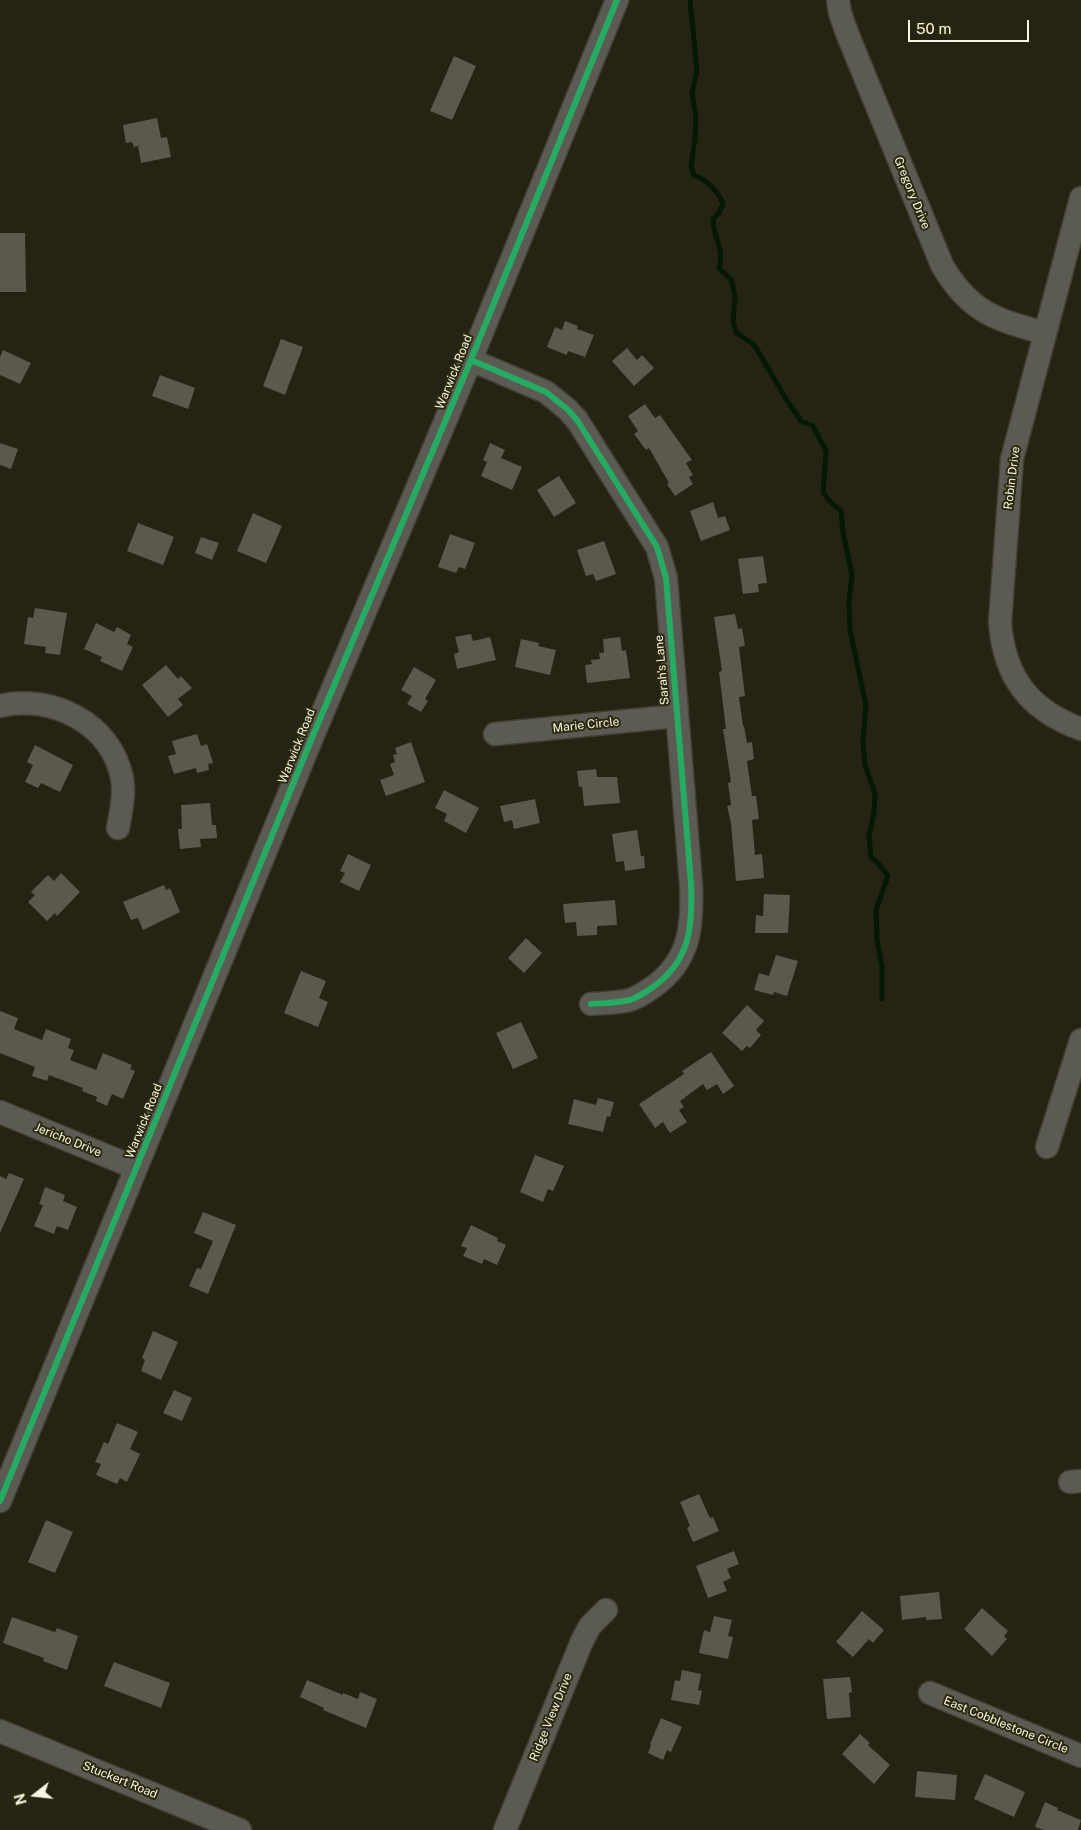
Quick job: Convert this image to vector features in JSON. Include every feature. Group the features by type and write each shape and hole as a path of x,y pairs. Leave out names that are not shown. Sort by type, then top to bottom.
{"street":[{"name":"Warwick Road","path":"0,1501 309,745 471,360 617,0"},
{"name":"Gregory Drive","path":"838,0 840,13 848,33 942,265 950,279 965,298 981,310 1011,324 1045,333"},
{"name":"Robin Drive","path":"1081,198 1012,459 1000,622 1001,638 1006,659 1014,678 1026,695 1044,712 1062,722 1081,729"},
{"name":"Sarah's Lane","path":"471,360 546,392 577,420 656,547 666,578 692,912 691,923 686,944 677,964 668,975 644,994 630,1000 591,1004"},
{"path":"0,706 31,703 52,707 86,722 107,742 117,761 122,779 123,798 118,828"},
{"name":"Marie Circle","path":"495,734 677,716"},
{"path":"1047,1147 1081,1040"},
{"name":"Jericho Drive","path":"0,1112 136,1168"},
{"name":"Ridge View Drive","path":"505,1830 582,1641 590,1626 606,1610"},
{"name":"East Cobblestone Circle","path":"930,1693 1081,1756"},
{"name":"Stuckert Road","path":"0,1731 240,1830"}],"building":[{"path":"454,56 476,66 452,120 430,111"},
{"path":"157,118 161,138 167,137 171,157 141,163 138,146 134,147 132,142 126,143 123,125"},
{"path":"0,233 25,233 26,292 0,292"},
{"path":"565,321 578,326 577,329 594,335 585,357 568,351 567,355 547,347 555,327 562,330"},
{"path":"281,339 303,347 285,395 263,386"},
{"path":"627,348 637,360 642,355 654,368 634,386 612,361"},
{"path":"3,350 31,363 20,384 0,375 0,357"},
{"path":"160,375 195,388 188,409 152,396"},
{"path":"645,404 655,418 660,415 692,460 686,463 693,475 689,477 693,484 675,496 649,448 646,450 634,434 638,431 628,416"},
{"path":"0,443 18,449 11,469 0,465"},
{"path":"490,443 505,450 501,458 522,467 512,490 481,476 487,462 483,460"},
{"path":"559,476 576,503 554,517 537,490"},
{"path":"713,502 718,518 725,516 730,530 701,541 690,511"},
{"path":"253,513 282,526 266,563 237,551"},
{"path":"138,523 174,537 163,565 127,551"},
{"path":"450,534 475,543 465,569 459,567 456,573 438,567"},
{"path":"201,537 219,543 212,560 195,553"},
{"path":"604,541 616,574 596,581 593,574 586,576 577,550"},
{"path":"763,556 767,583 758,584 759,592 743,594 738,559"},
{"path":"35,608 67,613 60,655 45,653 46,647 24,644 28,617 33,618"},
{"path":"735,614 738,629 742,628 745,646 739,647 745,696 739,697 747,743 752,742 754,759 747,761 752,796 756,796 759,819 752,820 755,855 762,854 764,878 736,881 731,823 727,806 731,805 728,783 731,782 723,729 726,729 719,672 722,671 714,617"},
{"path":"96,623 114,632 117,627 131,635 127,644 133,647 122,671 100,661 102,657 84,649"},
{"path":"471,634 473,641 490,637 496,660 457,669 454,654 459,652 455,637"},
{"path":"620,637 622,651 626,650 630,678 587,683 585,665 592,664 591,660 600,659 599,653 604,653 603,639"},
{"path":"521,639 539,643 538,646 556,650 550,675 515,667"},
{"path":"166,665 178,679 181,676 192,688 178,699 183,705 168,717 142,685"},
{"path":"414,667 436,680 425,699 428,701 421,712 407,704 412,696 401,690"},
{"path":"197,734 201,746 207,744 213,763 208,764 209,770 197,773 196,768 174,774 168,756 176,754 172,741"},
{"path":"411,742 425,782 386,796 380,780 394,775 390,764 395,762 393,755 397,754 395,748"},
{"path":"35,745 73,765 60,792 41,783 38,788 25,782 33,765 27,762"},
{"path":"596,769 597,777 617,777 620,803 584,806 582,786 579,787 577,771"},
{"path":"444,790 479,808 466,833 444,821 447,814 435,808"},
{"path":"535,799 540,823 514,829 512,820 504,822 500,806"},
{"path":"210,803 212,825 216,825 217,838 200,839 201,847 180,849 178,829 182,829 181,805"},
{"path":"637,830 645,868 625,871 624,861 616,862 612,834"},
{"path":"348,854 371,865 359,891 340,882 345,873 340,871"},
{"path":"61,873 80,892 57,916 55,913 47,921 28,902 35,895 31,892 48,875 54,881"},
{"path":"164,885 166,890 170,888 180,912 143,930 138,918 131,920 123,902"},
{"path":"764,894 790,895 788,933 755,933 756,915 763,916"},
{"path":"615,900 617,925 597,926 597,935 577,936 576,922 565,923 563,904"},
{"path":"526,938 542,953 524,973 508,958"},
{"path":"776,955 798,961 787,996 774,992 773,995 754,990 759,973 769,976"},
{"path":"301,971 326,981 319,998 328,1002 318,1027 284,1013"},
{"path":"747,1005 764,1021 756,1030 761,1035 750,1048 747,1046 742,1051 722,1033"},
{"path":"0,1011 18,1018 14,1029 42,1040 46,1029 71,1039 68,1048 74,1050 70,1060 96,1070 103,1053 132,1065 130,1069 135,1071 123,1099 112,1094 107,1106 96,1101 97,1097 82,1091 83,1088 49,1075 47,1081 32,1076 35,1067 0,1053"},
{"path":"521,1022 538,1058 513,1069 496,1033"},
{"path":"711,1052 734,1086 723,1094 717,1084 707,1090 703,1084 680,1101 684,1107 679,1110 687,1122 670,1133 663,1122 655,1128 639,1104 684,1074 682,1071"},
{"path":"598,1098 614,1102 610,1117 607,1116 603,1132 568,1124 574,1099 596,1105"},
{"path":"535,1155 564,1166 553,1191 548,1189 543,1202 520,1192"},
{"path":"9,1173 24,1179 0,1233 0,1176 6,1179"},
{"path":"45,1187 65,1195 63,1201 77,1207 68,1230 57,1226 54,1234 34,1226 43,1205 39,1204"},
{"path":"203,1212 236,1225 208,1294 189,1286 197,1268 201,1269 213,1241 194,1233"},
{"path":"471,1225 498,1238 497,1241 506,1245 497,1265 484,1259 482,1264 463,1256 467,1248 461,1246"},
{"path":"153,1331 178,1342 161,1380 141,1371 145,1360 142,1358"},
{"path":"174,1390 192,1398 182,1421 163,1413"},
{"path":"117,1423 138,1432 130,1449 140,1454 127,1482 120,1478 117,1484 96,1475 101,1464 95,1462 104,1442 108,1444"},
{"path":"699,1494 710,1518 713,1517 719,1531 693,1542 687,1528 690,1526 680,1502"},
{"path":"46,1520 73,1532 55,1573 28,1562"},
{"path":"734,1551 739,1564 727,1569 731,1578 723,1582 727,1591 708,1598 696,1566"},
{"path":"939,1592 942,1619 926,1620 926,1617 902,1620 900,1596"},
{"path":"982,1608 1008,1631 1004,1636 1007,1639 992,1656 964,1629"},
{"path":"862,1611 884,1630 873,1643 869,1639 853,1657 836,1642"},
{"path":"714,1616 732,1620 728,1636 733,1637 728,1659 699,1653 704,1630 710,1632"},
{"path":"12,1617 55,1632 57,1628 78,1636 67,1670 43,1661 44,1658 3,1643"},
{"path":"114,1662 170,1683 161,1708 104,1686"},
{"path":"682,1670 701,1674 698,1690 702,1691 699,1705 671,1700 675,1680 680,1681"},
{"path":"850,1677 852,1692 849,1693 851,1717 827,1719 823,1679"},
{"path":"307,1680 343,1695 343,1693 358,1699 360,1692 377,1699 366,1728 323,1710 324,1708 300,1697"},
{"path":"661,1718 682,1727 671,1752 667,1750 663,1760 648,1753"},
{"path":"860,1734 870,1743 868,1745 890,1765 874,1784 842,1754"},
{"path":"917,1771 957,1775 955,1800 915,1797"},
{"path":"985,1774 1025,1792 1014,1817 974,1799"},
{"path":"1045,1802 1058,1808 1057,1810 1081,1820 1078,1830 1044,1830 1035,1827"}],"waterway":[{"path":"690,0 697,71 692,93 696,117 691,166 694,175 711,186 723,203 719,213 713,219 721,255 719,268 732,281 735,298 733,321 736,332 755,346 801,421 813,426 826,451 823,492 831,503 841,511 843,532 852,575 849,601 850,630 866,705 863,742 865,765 875,793 874,812 869,837 871,857 888,876 876,910 877,940 882,967 882,999"}],"cycle path":[{"path":"0,1501 309,745 468,367 617,0"},
{"path":"471,360 546,392 577,420 657,547 666,578 691,884 690,928 682,954 675,966 653,987 630,1000 591,1004"}]}
